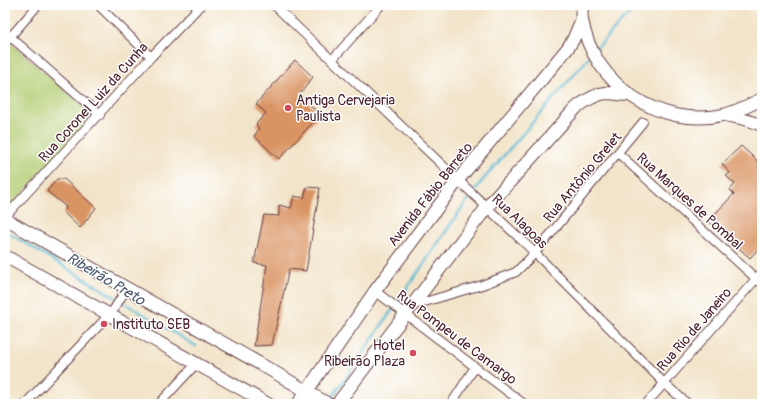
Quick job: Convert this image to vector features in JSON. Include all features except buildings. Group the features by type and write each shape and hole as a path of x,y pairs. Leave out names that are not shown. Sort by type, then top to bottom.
{"main road":[{"path":"582,5 582,19 586,36 601,66 614,82 629,95 650,108 674,115 698,118 722,115 744,108 762,98"},
{"name":"Avenida Fábio Barreto","path":"298,404 310,393 376,293 567,49 573,40 582,19"},
{"path":"337,404 485,206 576,108 584,101 592,97 606,93 629,95"},
{"path":"722,115 747,120 762,126"},
{"path":"5,218 125,291 328,404"},
{"path":"5,256 111,312 196,364 268,404"}],"street":[{"path":"38,5 7,37 100,115"},
{"path":"98,5 151,57"},
{"name":"Rua Coronel Luiz da Cunha","path":"5,218 151,57 201,5"},
{"name":"Rua Alagoas","path":"274,5 535,253 665,384 688,404"},
{"path":"332,60 381,5"},
{"name":"Rua Antônio Grelet","path":"406,310 516,272 535,253 644,122"},
{"name":"Rua Marques de Pombal","path":"618,153 760,278"},
{"name":"Rua Rio de Janeiro","path":"646,404 760,278"},
{"path":"25,404 111,312 125,291"},
{"name":"Rua Pompeu de Camargo","path":"376,293 406,310 475,367 524,404"},
{"path":"159,404 196,364"},
{"path":"451,404 475,367"}],"green space":[{"path":"10,43 94,116 5,212 5,48"}],"waterway":[{"path":"595,50 637,5"},
{"path":"329,402 482,181 591,55"},
{"name":"Ribeirão Preto","path":"5,231 196,346"}],"place":[{"name":"Antiga Cervejaria Paulista","path":"288,108"},
{"name":"Instituto SEB","path":"104,324"},
{"name":"Hotel Ribeirão Plaza","path":"413,353"}]}
